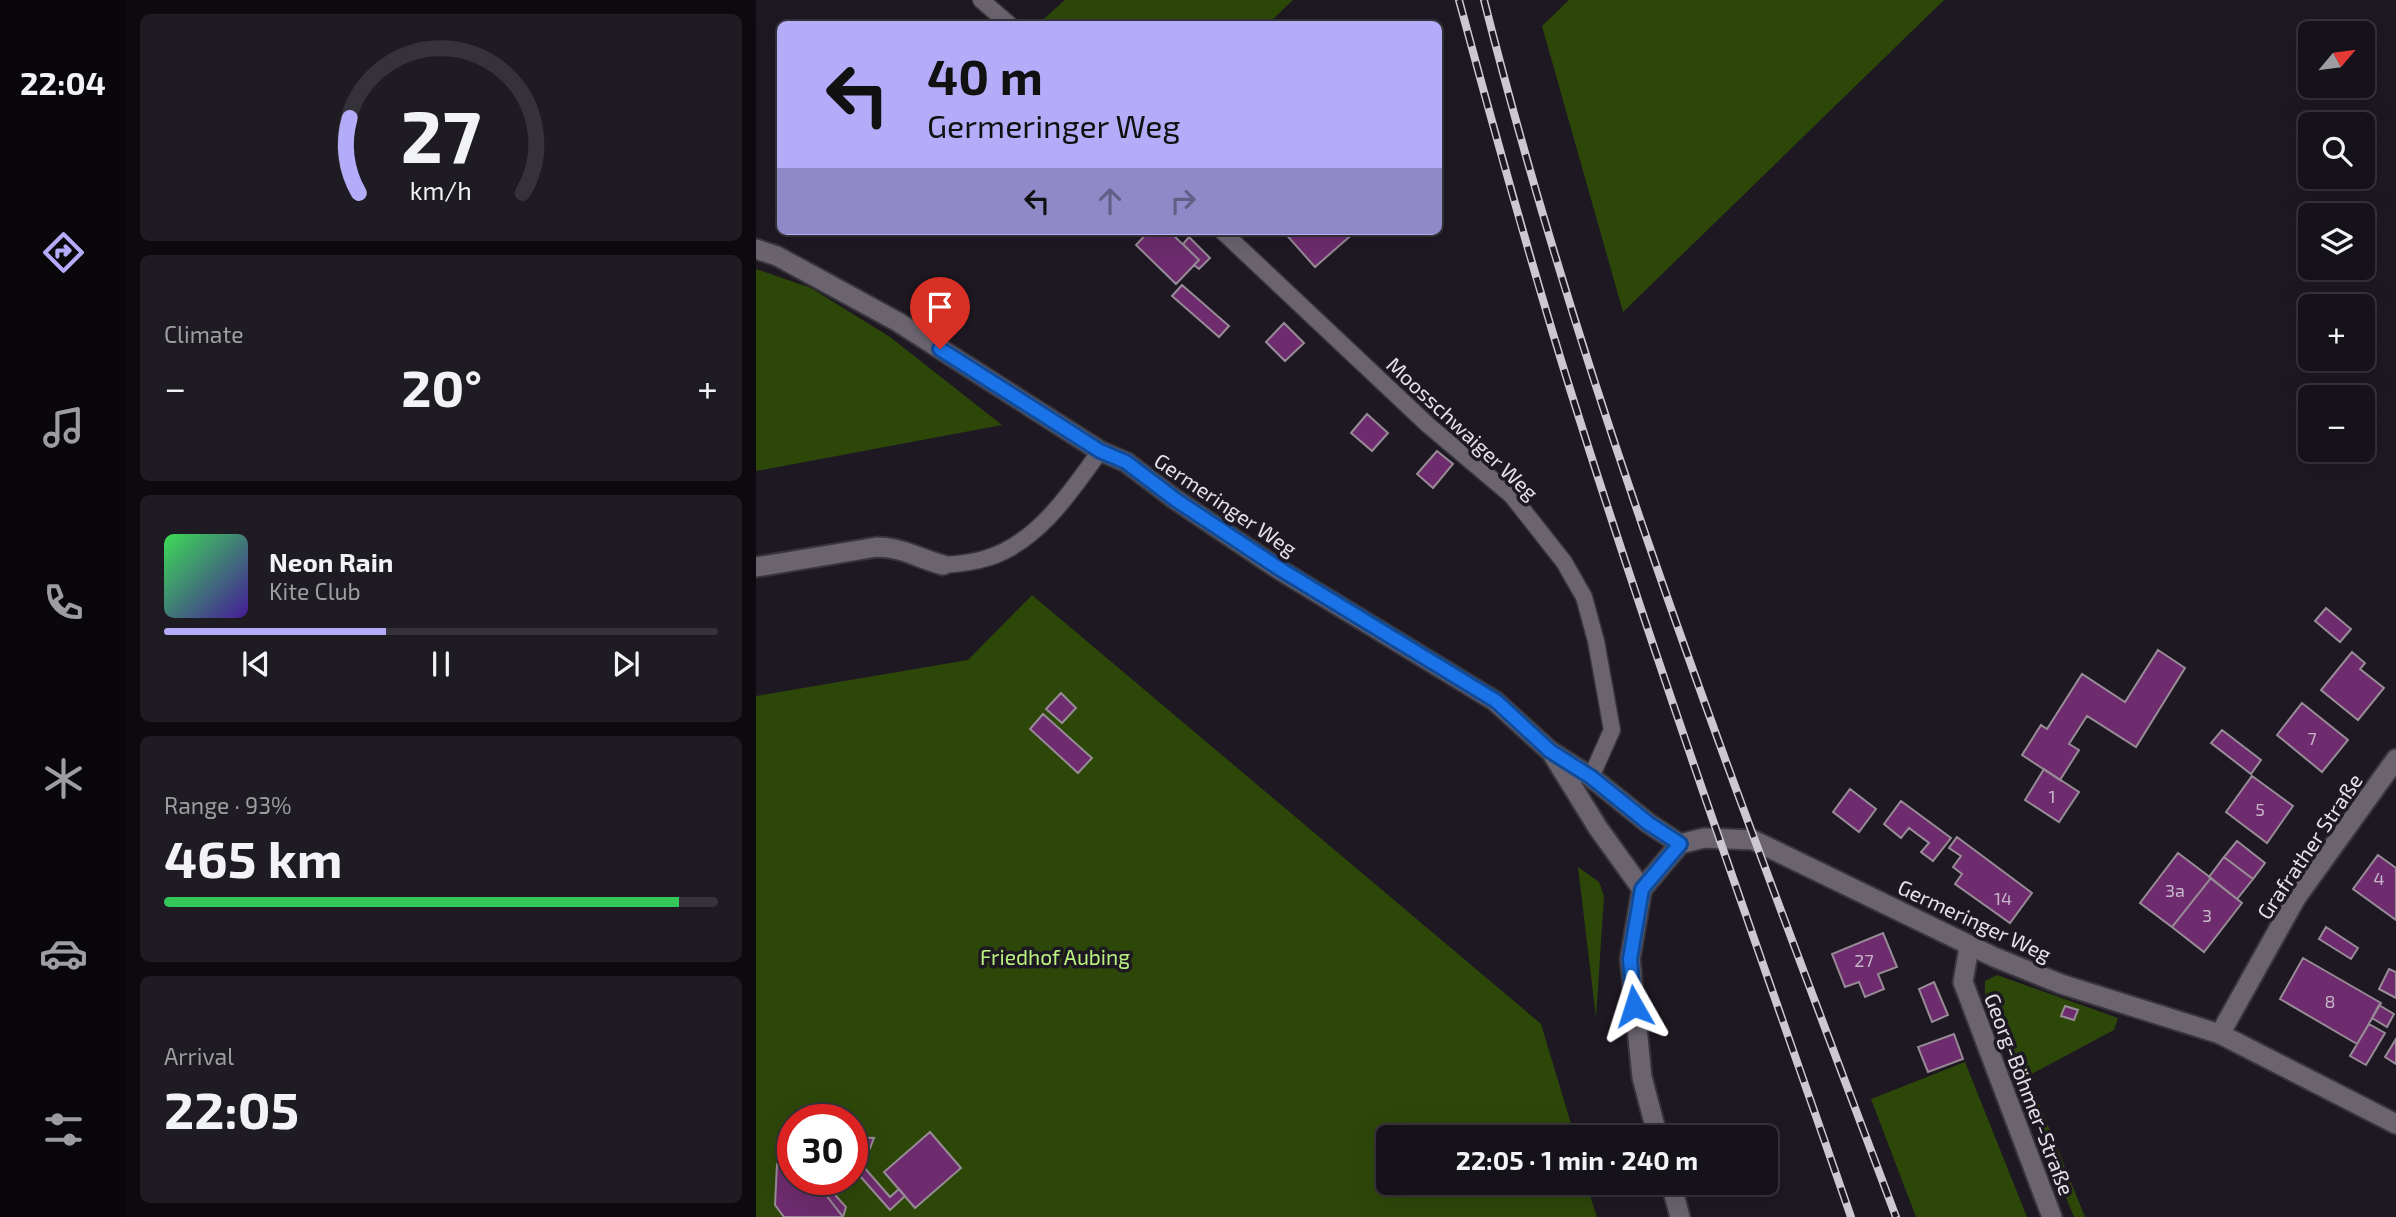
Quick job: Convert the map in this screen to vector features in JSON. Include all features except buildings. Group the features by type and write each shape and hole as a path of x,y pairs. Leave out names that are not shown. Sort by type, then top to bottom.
{"street":[{"name":"Germeringer Weg","path":"756,249 777,256 898,322 1100,451 1126,462 1176,500 1280,569 1496,701 1550,751 1591,777 1648,823 1680,844 1704,838 1753,840 1969,947 2061,984 2220,1034 2396,1124"},
{"path":"756,567 877,547 892,547 943,565"},
{"name":"Germeringer Weg","path":"1550,751 1598,828 1642,889"},
{"name":"Grafrather Straße","path":"2220,1034 2296,898 2396,759"},
{"path":"1655,1125 1642,1077 1630,959 1642,889 1680,844"},
{"name":"Georg-Böhmer-Straße","path":"1969,947 1963,982 2052,1217"},
{"path":"1674,1195 1680,1217"}],"lane":[{"path":"981,0 1006,21"},
{"name":"Moosschwaiger Weg","path":"1226,235 1428,425 1512,496 1564,562 1584,597 1597,641 1612,730 1591,777"},
{"path":"943,565 989,558 1029,536 1047,519 1100,451"}],"green space":[{"path":"1065,0 1293,0 1271,21 1041,21"},
{"path":"1569,0 1944,0 1623,312 1542,26"},
{"path":"756,269 811,288 890,337 1002,425 756,471"},
{"name":"Friedhof Aubing","path":"1032,595 1541,1024 1571,1125 1376,1125 1376,1195 1590,1195 1597,1217 756,1217 756,696 968,660"},
{"path":"1578,867 1599,882 1604,896 1596,1018"},
{"path":"1997,975 2118,1018 2114,1030 2028,1076 2085,1217 2074,1217 1985,997 1985,981"},
{"path":"1965,1062 2027,1217 1916,1217 1871,1099"}],"railway":[{"path":"1459,0 1541,292 1603,493 1707,805 1851,1217"},
{"path":"1484,0 1526,155 1621,462 1727,765 1896,1217"}],"route":[{"path":"940,349 1100,451 1126,462 1176,500 1280,569 1496,701 1550,751 1591,777 1648,823 1680,844 1642,889 1630,959 1634,1006"}]}
